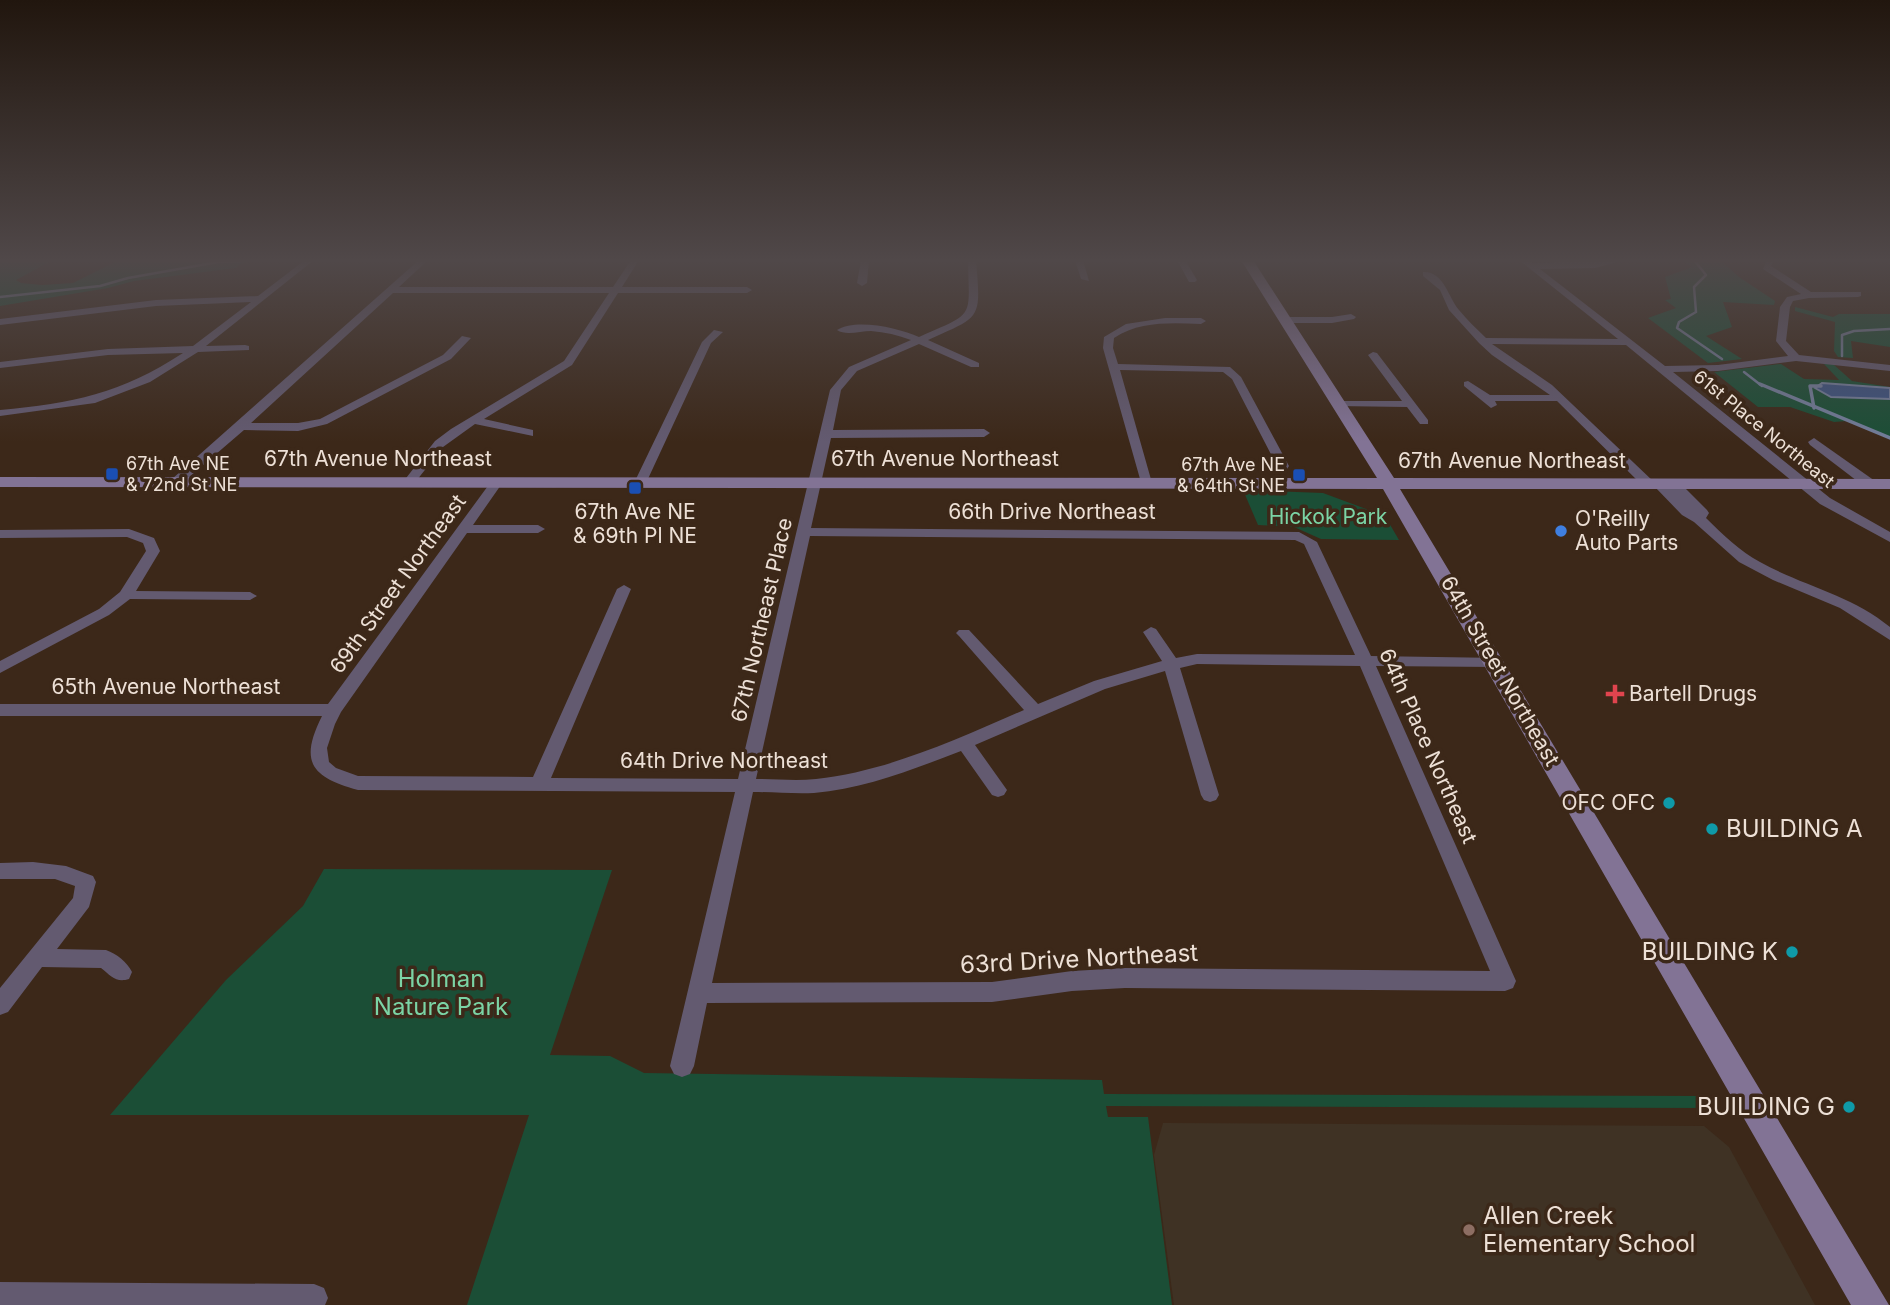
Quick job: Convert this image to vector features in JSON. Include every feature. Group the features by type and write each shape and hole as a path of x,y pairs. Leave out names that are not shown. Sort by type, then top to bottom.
{"main road":[{"name":"64th Street Northeast","path":"1285,321 1390,484 1871,1305"},
{"name":"67th Avenue Northeast","path":"0,482 1890,484"}],"street":[{"path":"0,413 78,404 120,391 158,373 231,321"},
{"path":"176,482 358,321"},
{"path":"409,482 439,444 568,363 596,321"},
{"name":"67th Northeast Place","path":"682,1066 836,390 848,374 962,321"},
{"path":"1146,483 1108,342 1120,329 1149,321 1201,321"},
{"path":"1464,321 1483,341 1560,398 1661,484 1702,513 1699,519 1740,557 1850,607 1890,635"},
{"name":"61st Place Northeast","path":"1602,321 1801,483 1825,501 1890,538"},
{"path":"1783,321 1781,341 1796,358"},
{"path":"842,330 886,329 975,365"},
{"path":"641,481 707,342 718,332"},
{"path":"241,426 298,427 323,422 447,357 466,338"},
{"path":"1483,341 1629,342"},
{"path":"0,365 82,354 245,348"},
{"path":"1373,355 1424,422"},
{"path":"1663,369 1718,368 1796,358 1890,368"},
{"path":"1114,367 1226,369 1236,377 1283,466"},
{"path":"1468,384 1490,403 1560,398"},
{"path":"1340,404 1410,404"},
{"path":"475,420 529,433"},
{"path":"826,434 985,433"},
{"name":"61st Place Northeast","path":"1814,442 1870,484"},
{"name":"69th Street Northeast","path":"333,710 497,482"},
{"path":"463,529 538,529"},
{"name":"66th Drive Northeast","path":"804,532 1299,536"},
{"path":"0,668 72,632 126,595 153,551 149,541 129,533 2,536"},
{"name":"64th Place Northeast","path":"1299,536 1310,542 1366,660 1505,981"},
{"path":"540,783 624,589"},
{"path":"126,595 250,596"},
{"path":"1152,632 1171,663 1210,795"},
{"path":"964,633 1035,711"},
{"name":"64th Drive Northeast","path":"333,710 321,733 318,753 323,770 336,779 358,783 746,786 846,783 873,777 965,744 1035,711 1133,674 1171,663 1197,659 1495,662"},
{"name":"65th Avenue Northeast","path":"0,710 333,710"},
{"path":"965,744 998,790"},
{"path":"0,871 55,872 75,875 86,882 82,901 0,1005"},
{"path":"37,958 106,959 121,972"},
{"name":"63rd Drive Northeast","path":"697,993 992,992 1072,981 1125,978 1505,981"},
{"path":"0,1296 314,1298"}],"shaded area":[{"name":"Allen Creek Elementary School","path":"1163,1123 1704,1126 1729,1147 1815,1305 1174,1305 1154,1155"}],"green space":[{"path":"1652,321 1730,321 1732,327 1706,336 1742,359 1708,363"},
{"path":"1831,321 1890,321 1890,347 1851,341 1853,358 1838,357 1834,351 1835,322"},
{"path":"1781,364 1804,379 1839,380 1824,364 1833,364 1852,381 1890,387 1890,437 1847,421 1834,422 1790,407 1758,407 1714,372"},
{"name":"Hickok Park","path":"1243,490 1323,493 1385,516 1399,540 1321,539 1294,527 1258,525"},
{"name":"Holman Nature Park","path":"324,869 612,870 550,1055 610,1056 644,1073 1102,1080 1104,1094 1705,1096 1711,1108 1106,1106 1108,1117 1148,1117 1172,1305 467,1305 529,1115 110,1115 226,980 303,906"}],"water":[{"path":"1822,383 1890,388 1890,399 1831,397 1815,388"}],"waterway":[{"path":"1681,321 1677,328 1722,359"},
{"path":"1842,356 1842,335 1854,331 1890,329"},
{"path":"1744,372 1762,386"},
{"path":"1760,384 1814,406"},
{"path":"1814,406 1810,386 1821,386"},
{"path":"1814,406 1890,438"}],"place":[{"name":"67th Ave NE & 72nd St NE","path":"112,474"},
{"name":"67th Ave NE & 64th St NE","path":"1299,475"},
{"name":"67th Ave NE & 69th Pl NE","path":"635,488"},
{"name":"O'Reilly Auto Parts","path":"1561,531"},
{"name":"Bartell Drugs","path":"1615,694"},
{"name":"OFC OFC","path":"1669,803"},
{"name":"BUILDING A","path":"1712,829"},
{"name":"BUILDING K","path":"1792,952"},
{"name":"BUILDING G","path":"1849,1107"},
{"name":"Allen Creek Elementary School","path":"1469,1230"}]}
